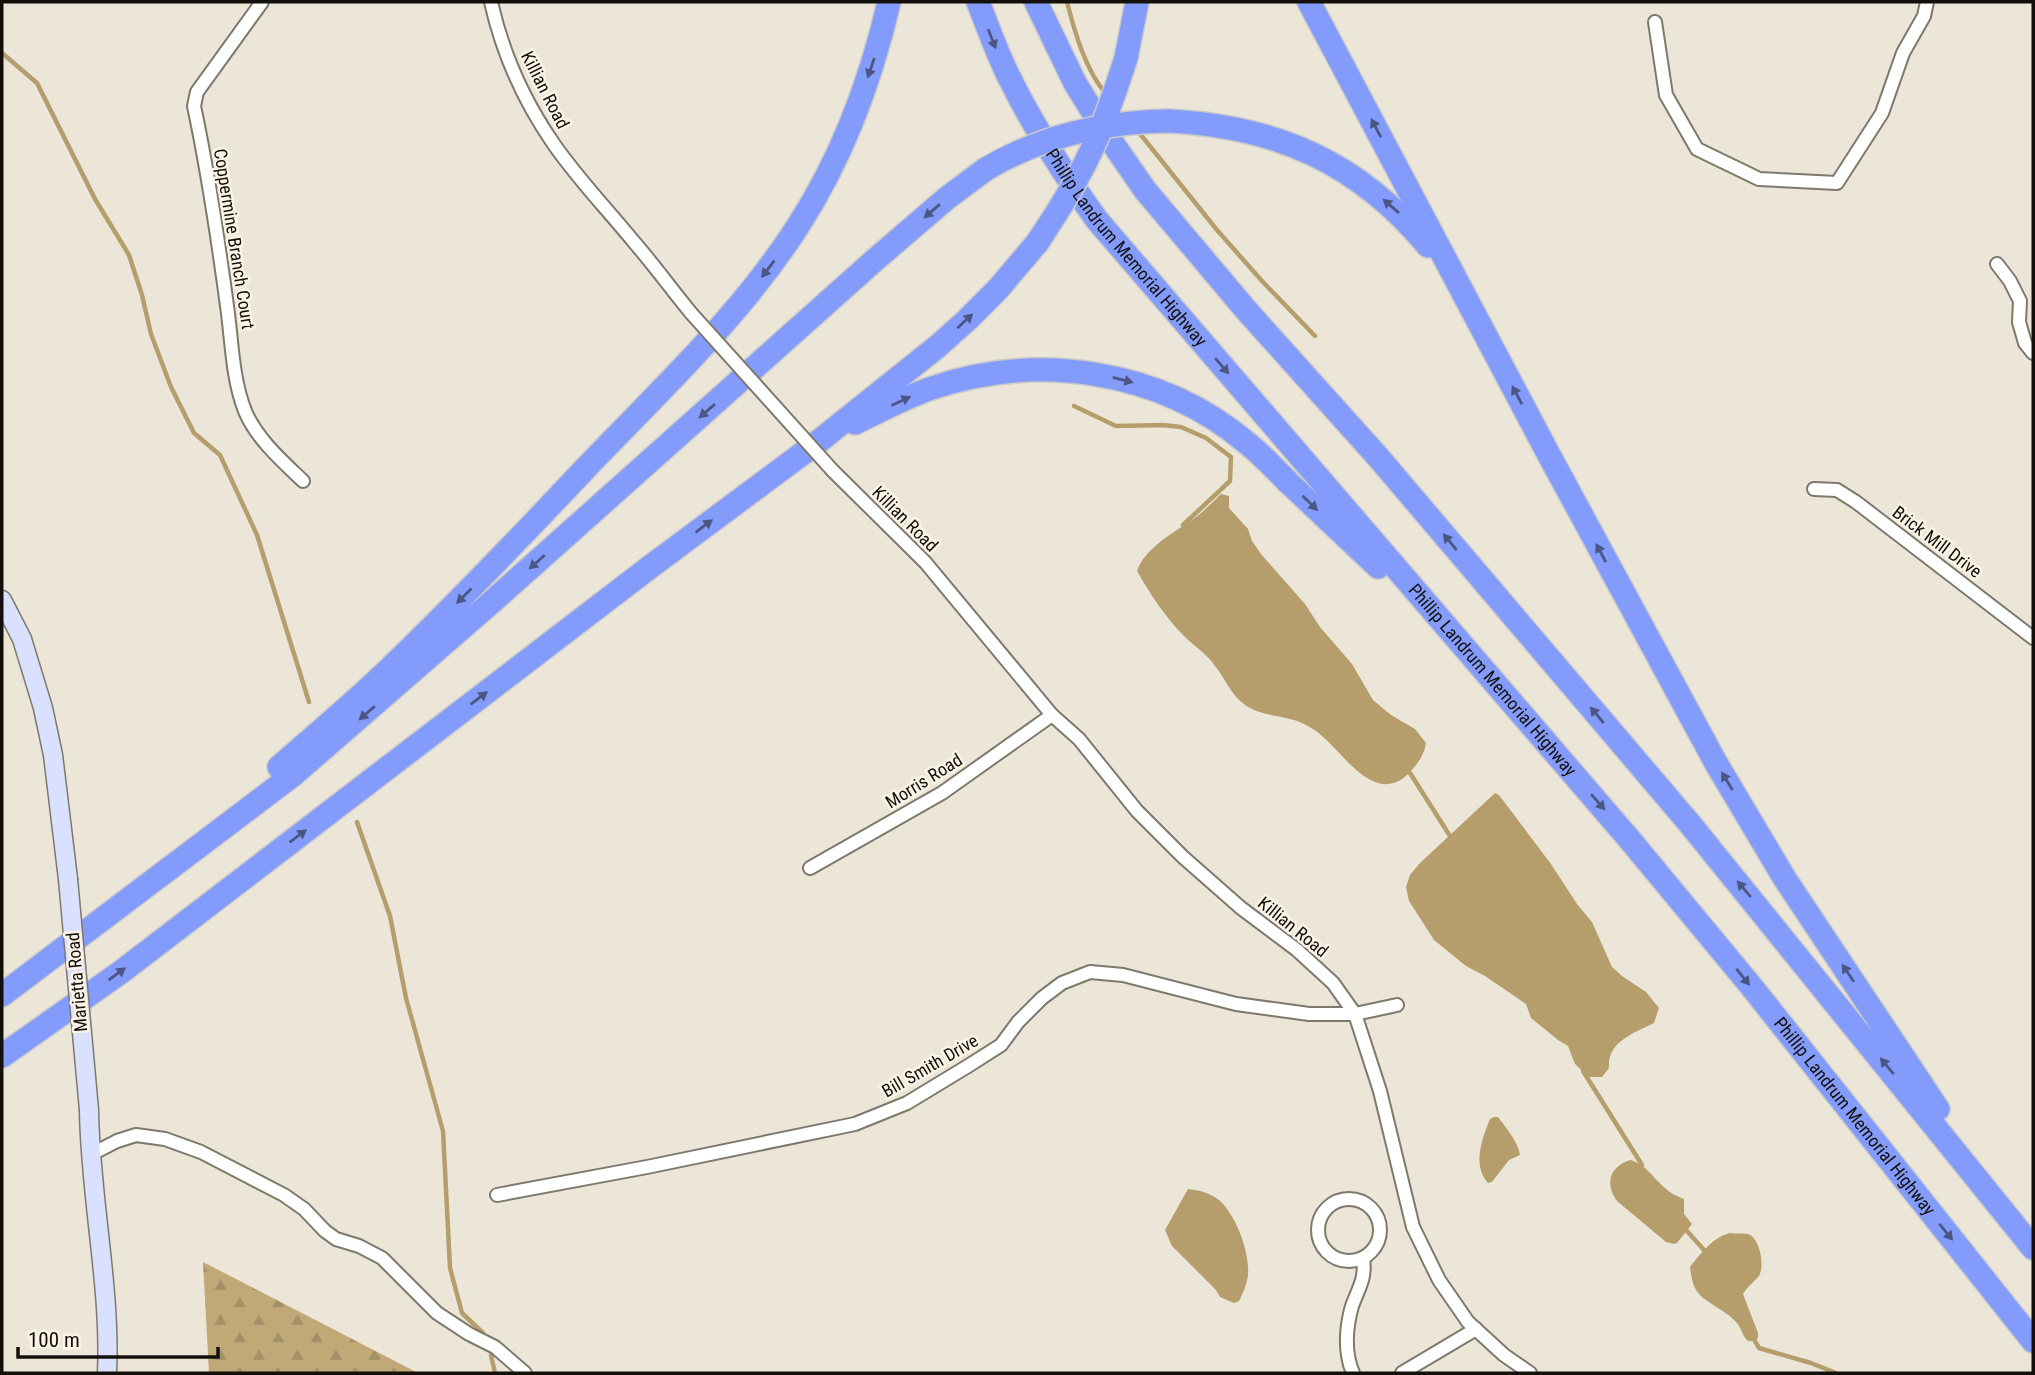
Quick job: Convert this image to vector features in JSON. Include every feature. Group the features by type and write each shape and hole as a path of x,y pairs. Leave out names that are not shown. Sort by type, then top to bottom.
{"highway":[{"path":"112,911 334,719 422,637 705,345 741,303 799,225 845,139 876,53 889,2"},
{"name":"Phillip Landrum Memorial Highway","path":"978,2 1024,106 1060,168 1097,220 1630,840 2033,1341"},
{"path":"1036,2 1075,83 1145,190 1247,311 1386,467 1690,824 2033,1248"},
{"path":"2,1056 121,972 628,583 818,442 966,321 998,289 1037,243 1085,163 1111,104 1126,58 1137,2"},
{"path":"1309,2 1633,613 1716,763 1785,879 2007,1215"},
{"path":"2,995 332,743 887,250 947,198 1007,157 1082,130 1111,124 1193,122 1272,137 1318,156 1343,170 1388,203 1453,275"},
{"path":"818,442 919,393 985,374 1037,369 1064,370 1140,384 1206,413 1247,443 1473,658"}],"street":[{"name":"Coppermine Branch Court","path":"262,2 197,92 194,106 227,304 238,389 246,413 256,431 303,481"},
{"name":"Killian Road","path":"491,2 510,62 552,142 691,313 833,471 925,562 1052,715 1079,739 1138,811 1183,857 1241,908 1297,950 1333,983 1355,1014 1380,1091 1413,1227 1439,1280 1468,1322 1504,1355 1530,1373"},
{"path":"1655,22 1666,95 1697,149 1759,179 1837,183 1882,113 1903,53 1924,16 1927,2"},
{"path":"1997,264 2020,301 2020,322 2025,343 2033,353"},
{"name":"Brick Mill Drive","path":"1814,489 1837,490 1856,502 2033,638"},
{"name":"Marietta Road","path":"3,607 22,639 43,708 53,755 68,879 89,1110 90,1154 105,1307 107,1373"},
{"name":"Morris Road","path":"810,868 942,793 1052,715"},
{"name":"Bill Smith Drive","path":"497,1195 855,1124 907,1103 1001,1045 1018,1022 1042,998 1062,983 1090,972 1123,975 1236,1004 1309,1014 1355,1014"},
{"path":"1355,1014 1397,1005"},
{"path":"90,1154 136,1135 165,1139 201,1152 284,1195 304,1209 336,1239 359,1246 382,1258 437,1313 468,1334 495,1346 525,1373"},
{"path":"1346,1199 1358,1201 1369,1207 1376,1216 1378,1240 1363,1258 1351,1261 1339,1259 1328,1254 1321,1244 1319,1221 1325,1210 1335,1203 1346,1199"},
{"path":"1353,1373 1349,1365 1346,1340 1351,1309 1365,1273 1363,1258"},
{"path":"1402,1373 1476,1329"}],"green space":[{"path":"203,1262 418,1373 209,1373"}],"shaded area":[{"path":"1221,494 1229,496 1229,508 1248,529 1261,554 1352,664 1373,700 1391,715 1415,729 1426,743 1417,764 1396,782 1384,784 1372,781 1361,774 1320,734 1306,725 1258,711 1244,704 1212,662 1171,621 1142,580 1137,571 1146,555 1200,514"},
{"path":"1495,793 1592,922 1612,967 1646,992 1659,1008 1654,1023 1617,1045 1609,1068 1602,1077 1589,1077 1575,1064 1568,1046 1531,1018 1526,1004 1466,966 1434,940 1409,901 1406,887 1410,875"},
{"path":"1498,1117 1511,1135 1520,1155 1509,1160 1492,1182 1488,1183 1483,1176 1479,1160 1484,1135 1490,1119"},
{"path":"1630,1160 1645,1168 1670,1192 1684,1199 1684,1214 1692,1224 1677,1243 1666,1242 1613,1195 1610,1182 1613,1172"},
{"path":"1188,1189 1204,1192 1219,1200 1236,1224 1248,1266 1247,1282 1239,1301 1234,1303 1220,1297 1172,1246 1165,1230"},
{"path":"1730,1233 1748,1234 1756,1241 1760,1253 1762,1266 1759,1276 1743,1294 1758,1333 1758,1338 1753,1341 1744,1337 1739,1325 1732,1318 1699,1294 1692,1278 1690,1267 1698,1257 1713,1242"}],"waterway":[{"path":"1067,2 1087,62 1106,94"},
{"path":"2,53 37,83 95,199 129,255 151,334 171,387 194,433 220,455 257,535 309,702"},
{"path":"1137,130 1217,230 1315,336"},
{"path":"1074,406 1116,426 1181,427 1206,438 1231,457 1230,481 1183,525"},
{"path":"1410,773 1450,836"},
{"path":"357,822 390,916 406,998 443,1131 450,1268 462,1313 483,1333"},
{"path":"1583,1071 1642,1165"},
{"path":"1687,1231 1704,1250"},
{"path":"1755,1341 1759,1348 1836,1373"},
{"path":"491,1355 495,1373"}]}
